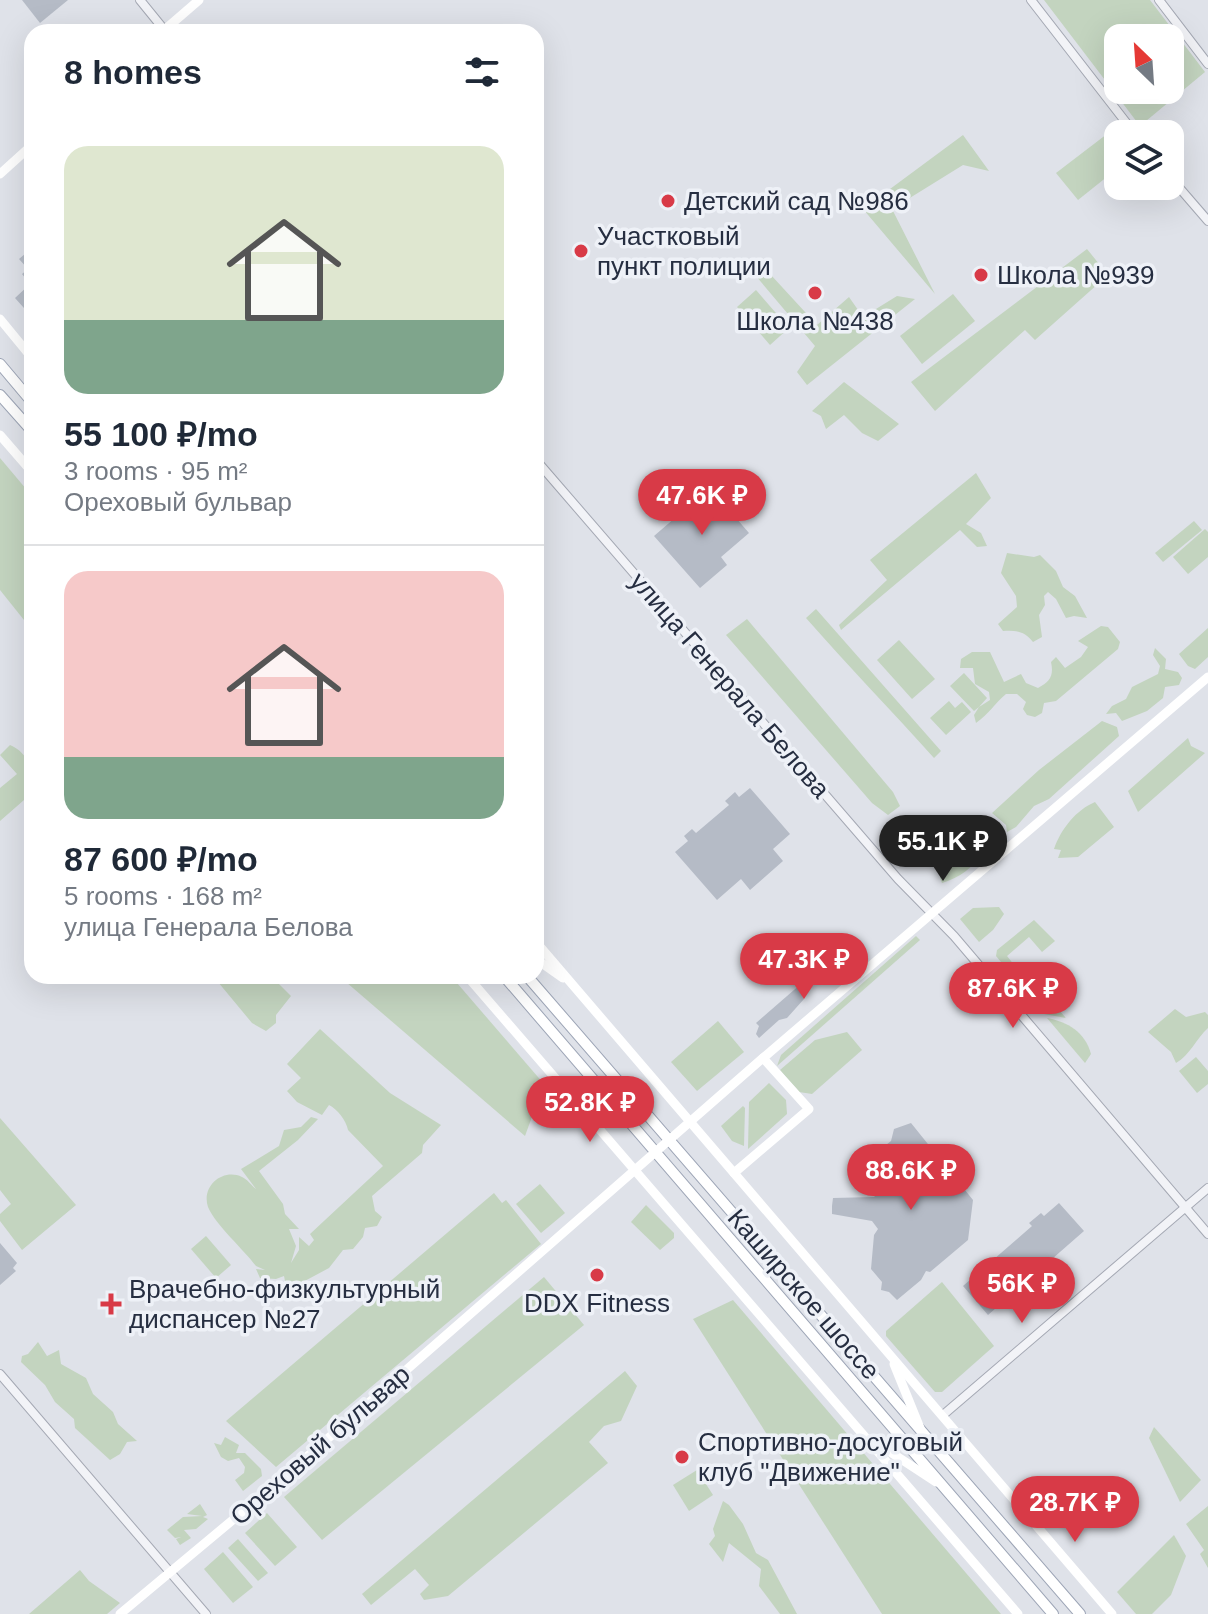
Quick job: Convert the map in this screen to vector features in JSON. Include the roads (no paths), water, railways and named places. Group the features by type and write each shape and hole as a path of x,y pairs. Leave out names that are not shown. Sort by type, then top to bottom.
{"main road":[{"path":"172,24 199,0"},
{"path":"0,174 24,152"},
{"path":"0,319 24,348"},
{"path":"0,364 24,392"},
{"path":"0,395 24,422"},
{"path":"0,435 24,463"},
{"name":"Ореховый бульвар","path":"120,1614 277,1483 763,1058 1208,677"},
{"path":"544,951 1112,1614"},
{"path":"544,965 575,987"},
{"path":"474,984 1018,1614"},
{"name":"Каширское шоссе","path":"511,984 1053,1614"},
{"name":"Каширское шоссе","path":"534,984 1080,1614"},
{"path":"734,1173 809,1109 763,1058"},
{"path":"889,1354 920,1428"},
{"path":"863,1433 941,1485"}],"street":[{"path":"140,0 159,24"},
{"path":"1031,0 1124,120"},
{"path":"1159,0 1208,64"},
{"path":"1184,193 1208,221"},
{"name":"улица Генерала Белова","path":"544,469 930,915 954,936 1208,1234"},
{"path":"943,1415 1208,1188"},
{"path":"0,1374 206,1614"}],"place":[{"name":"Детский сад №986","path":"668,201"},
{"name":"Участковый пункт полиции","path":"581,251"},
{"name":"Школа №939","path":"981,275"},
{"name":"Школа №438","path":"815,293"},
{"name":"DDX Fitness","path":"597,1275"},
{"name":"Врачебно-физкультурный диспансер №27","path":"111,1304"},
{"name":"Спортивно-досуговый клуб \"Движение\"","path":"682,1457"}]}
